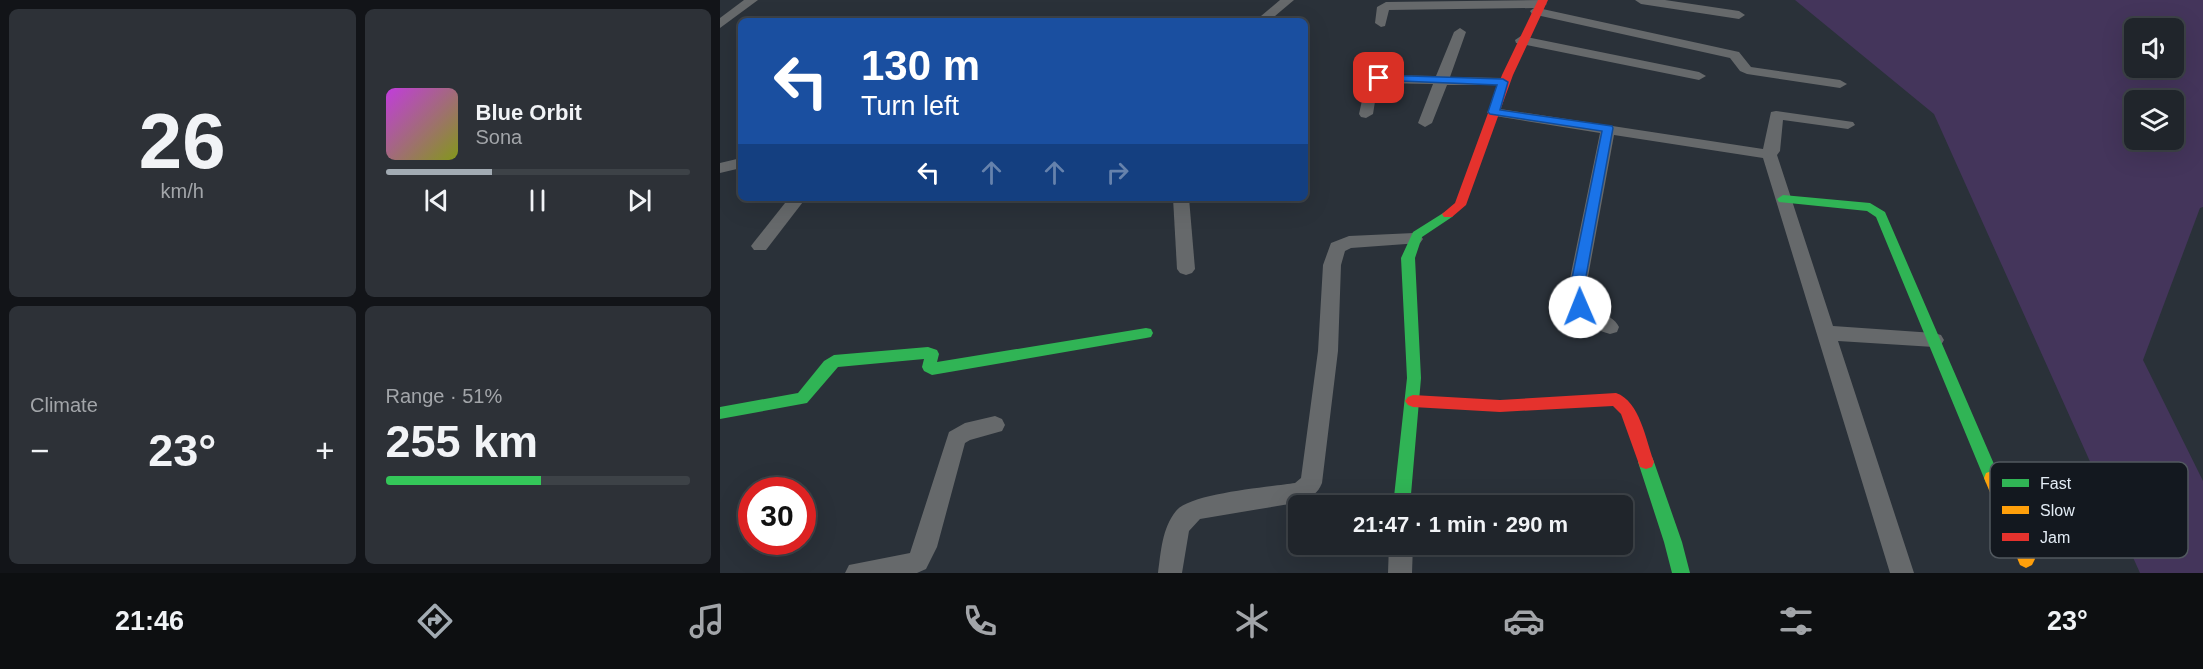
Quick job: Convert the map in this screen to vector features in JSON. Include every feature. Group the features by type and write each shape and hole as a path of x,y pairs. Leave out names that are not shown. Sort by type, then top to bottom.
{"street":[{"path":"720,24 752,0"},
{"path":"1265,18 1288,0"},
{"path":"1641,0 1739,15"},
{"path":"1401,495 1402,473 1413,401 1412,307 1407,273 1409,252 1418,233 1448,216 1460,205 1503,82 1521,40 1540,5"},
{"path":"1381,23 1383,7 1386,6 1540,5 1737,56 1748,70 1840,84"},
{"path":"1425,123 1460,32"},
{"path":"1521,40 1699,76"},
{"path":"1366,114 1373,80 1503,82"},
{"path":"1494,112 1769,153"},
{"path":"1769,153 1772,151 1776,115 1848,125"},
{"path":"1608,128 1576,293 1577,302 1583,312 1610,327"},
{"path":"1769,153 1902,573"},
{"path":"720,168 738,165"},
{"path":"1783,199 1870,207 1879,212 1990,472"},
{"path":"760,246 796,201"},
{"path":"1181,201 1186,269"},
{"path":"1170,573 1179,523 1188,512 1300,492 1311,483 1328,351 1330,279 1336,247 1349,242 1414,239"},
{"path":"720,413 802,399 810,394 829,364 834,361 928,353 932,354 929,367 932,369 1146,333"},
{"path":"1826,333 1935,340"},
{"path":"1413,401 1500,406 1608,398 1620,400 1629,414 1673,542 1681,573"},
{"path":"857,573 903,567 918,561 925,547 956,438 965,432 995,425"},
{"path":"1401,555 1401,573"}],"shaded area":[{"path":"1795,0 2203,0 2203,207 2200,208 2143,360 2203,481 2203,573 2140,573 2133,558 2188,558 2188,462 2090,462 1934,114"}],"traffic: fast":[{"path":"1783,199 1870,207 1881,215 1990,473"},
{"path":"1402,495 1414,378 1408,258 1417,235 1448,214"},
{"path":"720,413 802,399 834,361 928,353 932,354 929,367 932,369 1146,333"},
{"path":"1646,462 1681,573"}],"traffic: jam":[{"path":"1448,214 1460,205 1518,50 1543,0"},
{"path":"1413,401 1500,406 1616,399 1627,410 1646,462"}],"route":[{"path":"1379,78 1503,82 1494,112 1608,128 1576,293 1580,307"}]}
